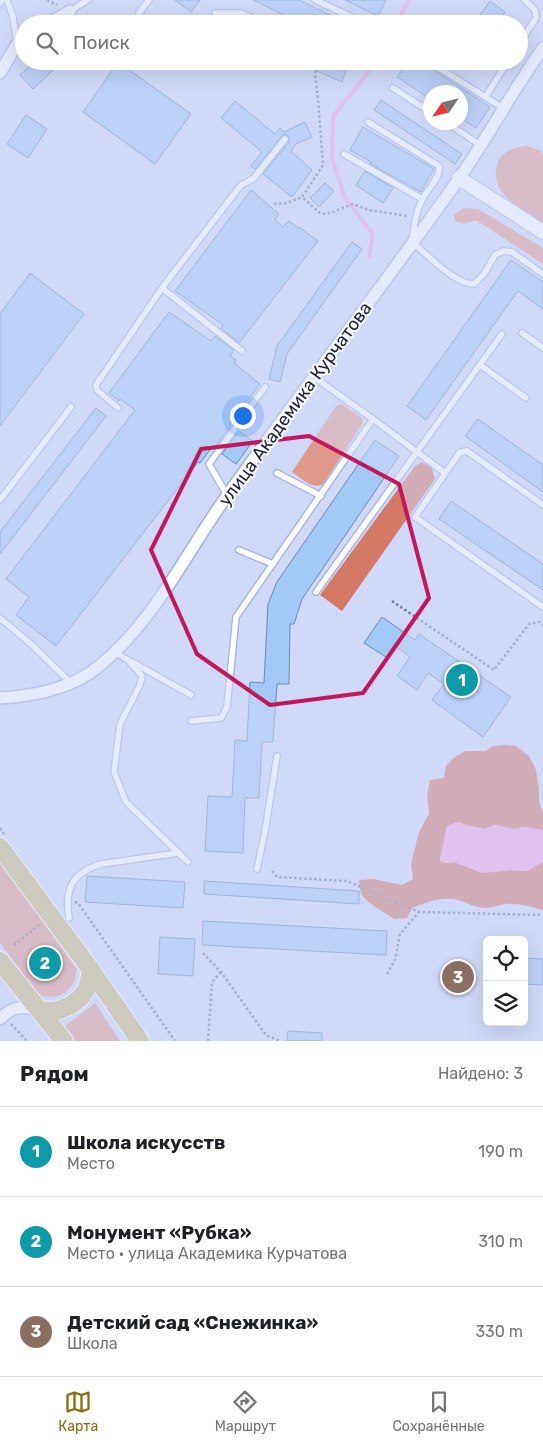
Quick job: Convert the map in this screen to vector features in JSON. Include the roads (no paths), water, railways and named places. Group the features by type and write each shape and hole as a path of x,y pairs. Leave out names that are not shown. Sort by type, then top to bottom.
{"main road":[{"path":"0,847 91,970 140,1041"},
{"path":"0,961 64,1041"},
{"path":"40,1011 61,1010 77,1001 87,986 91,970"}],"street":[{"path":"63,15 70,11"},
{"path":"0,73 15,50"},
{"name":"улица Академика Курчатова","path":"0,698 45,692 71,683 96,669 115,652 160,600 227,496 315,378 459,178 503,108 541,55"},
{"path":"459,178 543,232"},
{"path":"2,1017 18,1007 24,1006 40,1011"}],"lane":[{"path":"6,0 15,23"},
{"path":"70,11 88,0"},
{"path":"139,13 149,0"},
{"path":"315,0 348,15"},
{"path":"525,0 535,10 536,18 528,30"},
{"path":"215,13 241,13 245,15"},
{"path":"443,70 503,108"},
{"path":"486,96 502,70"},
{"path":"393,88 423,107"},
{"path":"368,122 439,166 439,173 422,199 415,217 412,242 455,277 468,284 474,284 484,274 496,255 503,251 512,252 543,274"},
{"path":"458,130 480,145"},
{"path":"118,408 97,390 96,385 162,288 241,185 254,179 285,139"},
{"path":"344,154 422,199"},
{"path":"162,288 242,351"},
{"path":"522,333 543,348"},
{"path":"316,592 502,334"},
{"path":"480,365 526,398"},
{"path":"315,378 445,473"},
{"path":"227,496 209,464 265,387"},
{"path":"0,500 71,407"},
{"path":"191,721 222,718 228,707 236,617 373,419"},
{"path":"543,505 467,451 460,452 415,517 543,607"},
{"path":"277,474 320,496"},
{"path":"239,550 273,564"},
{"path":"0,618 32,645 71,683"},
{"path":"115,652 191,695"},
{"path":"128,660 142,676 140,685 120,724 114,772 126,802 188,862"},
{"path":"257,869 277,756"},
{"path":"69,918 66,904 70,885 78,875 89,867 178,853"}],"waterway":[{"path":"401,15 409,0"},
{"path":"369,256 373,234 345,198 332,158 333,116 370,70"}],"place":[{"name":"Школа искусств","path":"462,680"},
{"name":"Монумент «Рубка»","path":"45,963"},
{"name":"Детский сад «Снежинка»","path":"458,977"}]}
